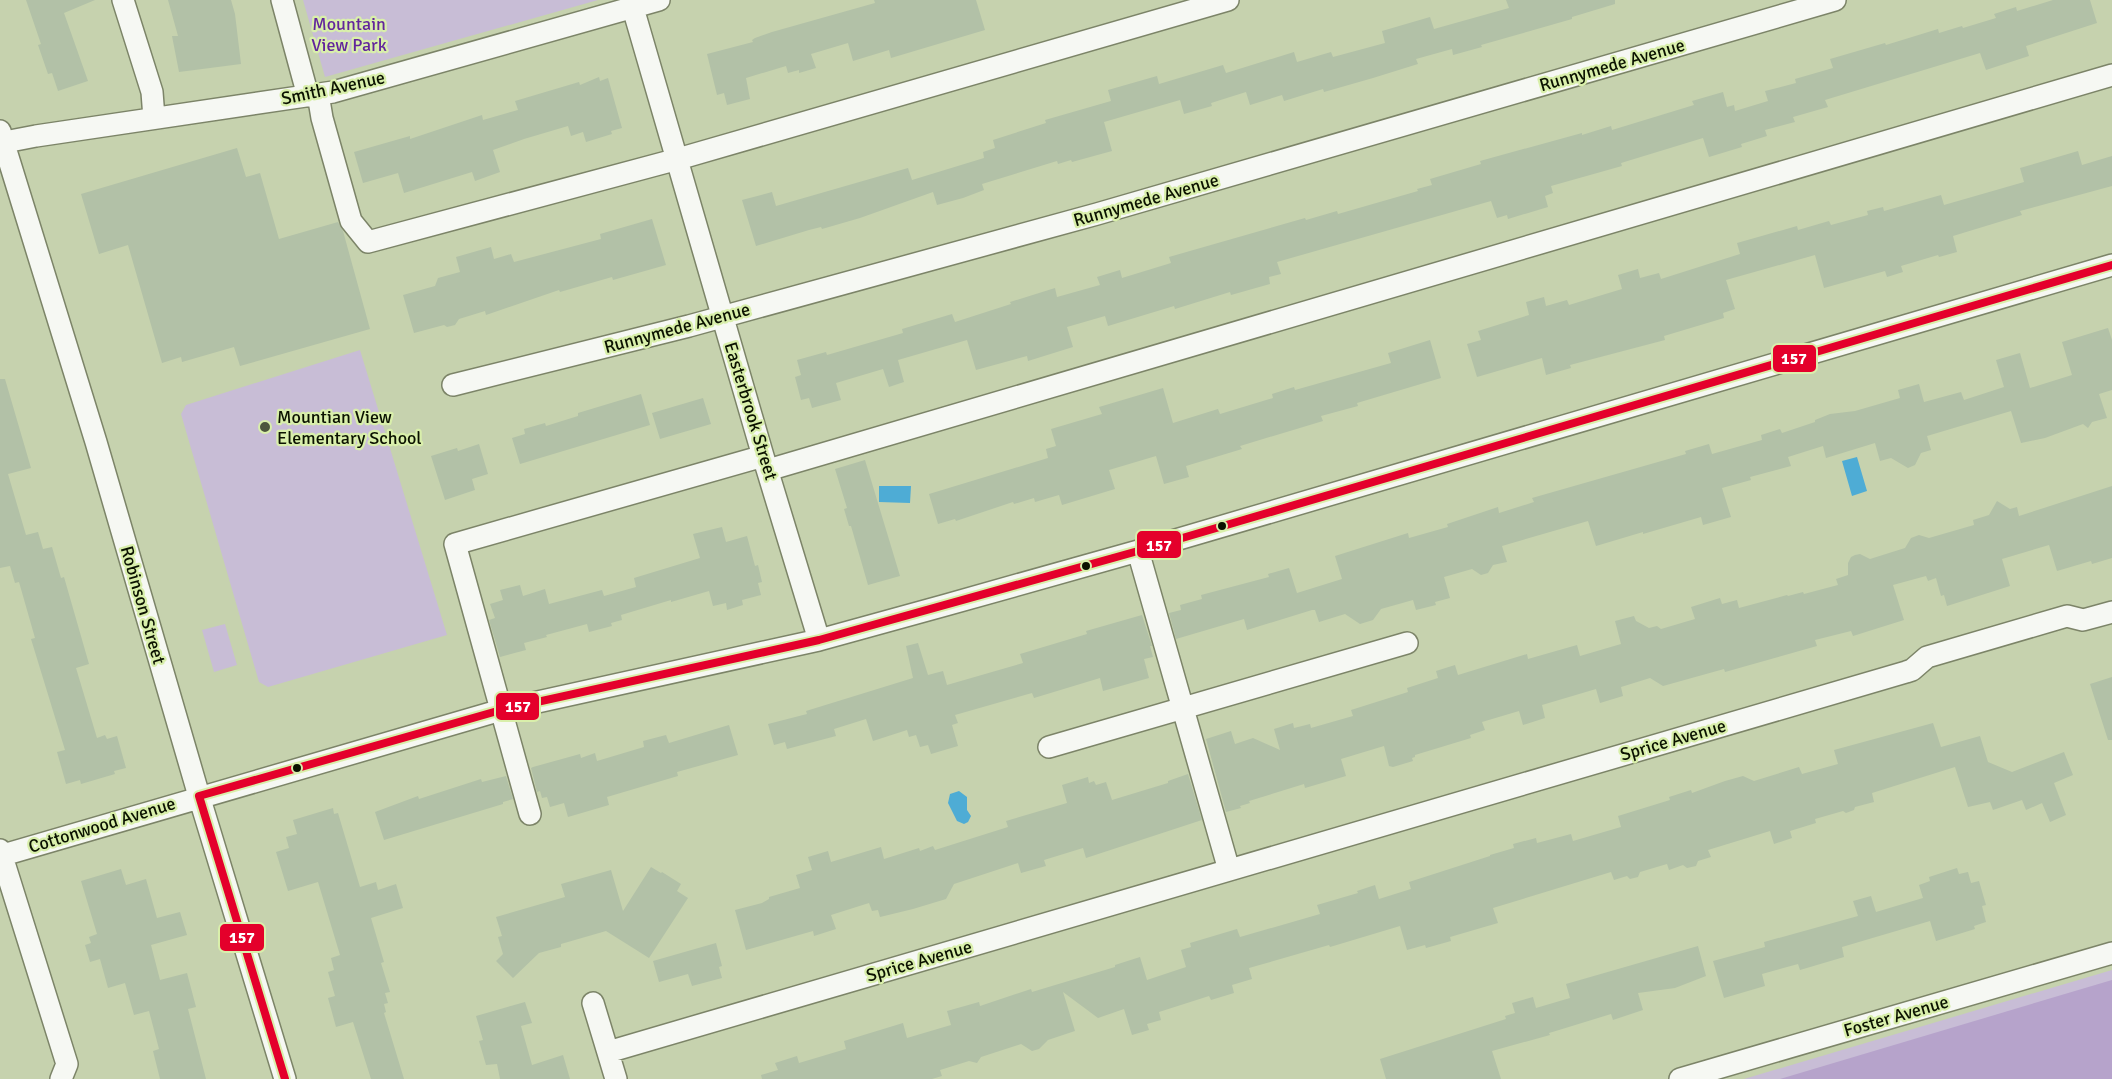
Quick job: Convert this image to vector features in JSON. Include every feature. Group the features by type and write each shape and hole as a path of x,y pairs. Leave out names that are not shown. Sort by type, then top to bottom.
{"street":[{"path":"123,0 152,92 154,118"},
{"path":"282,0 322,118 351,221 368,242 678,159 1228,0"},
{"name":"Smith Avenue","path":"1,139 333,92 659,0"},
{"name":"Runnymede Avenue","path":"453,386 723,317 1097,214 1834,0"},
{"name":"Easterbrook Street","path":"633,8 819,640"},
{"path":"530,814 454,544 766,463 2112,75"},
{"name":"Robinson Street","path":"1,139 96,442 199,796 285,1079"},
{"name":"Cottonwood Avenue","path":"0,854 501,710 819,640 1137,551 2112,265"},
{"path":"1137,551 1229,870"},
{"name":"Sprice Avenue","path":"608,1052 1912,670 1927,657 2067,616 2083,620 2112,612"},
{"path":"1049,747 1407,643"},
{"path":"0,854 67,1064 61,1079"},
{"name":"Foster Avenue","path":"1680,1079 2112,952"},
{"path":"593,1003 616,1079"}],"green space":[{"name":"Mountain View Park","path":"303,0 598,0 325,77"},
{"path":"360,350 447,635 268,687 259,682 181,414 186,405"},
{"path":"225,624 237,665 214,672 202,630"},
{"path":"2112,970 2112,1079 1744,1079"}],"shaded area":[{"path":"2112,980 2112,1079 1780,1079"}],"water":[{"path":"1857,457 1867,491 1852,496 1842,461"},
{"path":"879,486 911,486 910,503 879,502"},
{"path":"959,791 967,797 967,810 971,816 964,824 957,821 948,803 950,794"}],"building":[{"path":"26,0 95,0 64,13 88,81 58,91 52,73 48,74 38,45 41,44"},
{"path":"168,0 231,0 241,64 179,72 172,36 178,36"},
{"path":"874,0 976,0 985,30 891,58 889,50 853,61 848,43 811,54 816,68 799,73 799,70 788,73 786,66 746,78 750,99 727,105 724,93 717,95 707,54 753,42 755,38 772,32 875,3"},
{"path":"1506,0 1615,0 1615,4 1481,45 1482,47 1453,55 1452,49 1416,59 1418,64 1373,78 1324,92 1323,89 1284,101 1282,95 1250,105 1246,92 1211,103 1212,106 1184,114 1180,100 1104,122 1112,151 1072,162 1071,160 1058,164 1057,161 982,184 984,190 937,205 933,192 860,218 756,246 742,200 772,192 776,206 908,168 912,180 984,158 983,152 995,148 993,140 1046,123 1045,120 1111,101 1108,90 1157,76 1159,84 1223,65 1226,73 1294,52 1297,62 1331,52 1333,57 1385,43 1382,31 1430,17 1434,29 1509,8"},
{"path":"2053,0 2090,0 2097,23 2026,46 2029,56 1986,70 1980,53 1825,100 1828,107 1793,117 1795,122 1765,130 1767,136 1741,144 1742,147 1709,157 1703,138 1621,163 1622,166 1551,186 1553,193 1545,196 1548,207 1508,219 1507,215 1497,218 1491,201 1277,262 1281,274 1269,277 1270,284 1231,295 1230,292 1175,309 1174,306 1108,326 1105,316 1067,327 1073,347 1028,361 1027,356 976,370 967,340 898,360 904,382 889,387 883,369 836,383 841,400 812,408 809,398 801,400 795,377 801,375 797,360 826,352 827,355 903,333 902,329 952,314 955,322 1055,288 1057,297 1100,285 1097,277 1120,270 1122,278 1171,263 1169,257 1305,218 1306,220 1337,211 1338,214 1418,191 1417,189 1432,185 1430,179 1481,164 1480,161 1611,126 1612,130 1694,105 1692,101 1723,92 1727,107 1734,105 1735,111 1768,101 1765,91 1796,83 1795,79 1833,68 1830,59 1938,29 1939,33 1962,26 1963,28 1996,18 1994,14 2016,7 2017,11"},
{"path":"599,77 600,81 608,78 622,128 611,131 612,134 586,142 583,132 571,136 568,126 524,139 493,150 500,172 475,181 472,172 404,193 398,173 363,183 354,152 410,136 410,139 482,115 483,120 518,110 515,101 579,82 580,85"},
{"path":"237,148 246,177 260,173 279,239 338,222 343,231 370,329 240,366 234,347 182,362 181,357 162,363 128,245 99,254 81,194"},
{"path":"2078,151 2082,165 2112,156 2112,186 2020,211 2022,215 1953,236 1957,252 1901,266 1903,272 1887,277 1885,271 1824,288 1815,255 1726,280 1735,309 1723,313 1724,318 1664,336 1665,340 1570,365 1571,368 1546,375 1542,358 1477,377 1467,344 1481,340 1478,331 1529,315 1526,302 1544,297 1546,306 1567,300 1569,305 1622,289 1618,275 1638,269 1640,278 1659,273 1661,279 1740,254 1737,243 1797,226 1798,230 1829,221 1831,225 1868,215 1867,211 1883,207 1884,211 1941,195 1944,205 2024,182 2020,168"},
{"path":"652,219 666,265 613,280 612,277 560,292 559,290 486,315 485,311 459,319 455,325 447,327 444,325 414,333 403,295 435,286 438,278 460,272 456,257 491,247 494,259 511,254 514,262 601,239 600,234"},
{"path":"2108,328 2112,340 2112,390 2099,394 2107,418 2092,422 2088,428 2083,424 2045,438 2021,443 2011,411 1927,436 1931,450 1921,453 1915,465 1908,468 1891,458 1880,461 1875,443 1826,458 1823,446 1788,457 1791,466 1750,477 1751,480 1722,488 1731,517 1703,525 1701,517 1596,546 1588,521 1502,546 1507,562 1493,565 1488,573 1481,575 1472,569 1444,577 1450,598 1435,602 1436,605 1416,610 1413,600 1381,609 1373,620 1360,624 1345,614 1319,622 1315,610 1312,610 1247,630 1244,619 1176,639 1169,613 1181,610 1180,605 1202,599 1201,595 1269,577 1268,574 1289,568 1297,593 1342,579 1335,556 1408,533 1409,538 1448,527 1447,524 1498,507 1499,513 1534,502 1532,498 1686,454 1685,451 1709,444 1712,454 1762,440 1761,435 1780,429 1782,433 1815,422 1830,414 1855,411 1900,398 1898,390 1919,384 1924,402 1961,392 1964,400 2004,387 1996,360 2020,353 2030,388 2072,375 2062,342"},
{"path":"1430,340 1441,378 1357,403 1358,406 1321,416 1323,421 1240,446 1242,449 1186,466 1189,477 1164,484 1156,456 1109,470 1115,489 1062,505 1059,495 1035,502 1034,498 1014,504 1013,502 956,521 955,519 938,524 929,494 1048,458 1046,449 1056,446 1051,429 1102,414 1099,407 1163,388 1173,423 1218,409 1220,414 1273,398 1272,394 1294,387 1295,390 1391,363 1388,353"},
{"path":"0,379 5,379 31,468 8,474 26,535 38,532 43,549 52,547 61,578 64,577 89,664 76,668 97,738 105,735 107,739 117,736 126,768 114,771 115,774 81,784 80,780 66,784 57,752 65,750 31,639 35,638 19,582 15,583 10,566 0,568"},
{"path":"641,394 650,425 520,464 512,438 525,434 524,429 545,423 546,426 578,416 578,413"},
{"path":"703,398 711,424 660,439 652,413"},
{"path":"479,444 488,474 472,479 475,490 445,500 431,456"},
{"path":"865,460 900,576 868,585 844,509 847,508 835,469"},
{"path":"2112,486 2112,558 2092,564 2091,561 2057,571 2049,545 2002,559 2010,586 1947,606 1944,595 1941,596 1936,578 1928,581 1926,576 1893,585 1904,620 1853,636 1851,631 1815,640 1817,646 1725,672 1724,669 1663,686 1650,678 1621,687 1623,696 1600,703 1596,689 1542,705 1545,718 1523,725 1519,711 1482,722 1485,730 1470,735 1471,738 1415,755 1412,758 1413,761 1393,767 1389,766 1384,746 1341,759 1346,776 1305,788 1304,784 1249,801 1250,803 1240,806 1241,808 1226,812 1206,739 1231,731 1235,744 1253,738 1280,750 1274,729 1293,723 1294,728 1310,724 1311,728 1353,716 1351,710 1408,692 1407,688 1438,678 1436,671 1455,665 1458,675 1527,654 1528,659 1577,645 1580,656 1621,644 1615,621 1634,616 1636,621 1649,628 1657,626 1661,629 1695,619 1691,607 1720,598 1722,604 1737,600 1739,608 1787,595 1803,592 1804,594 1838,585 1836,579 1848,575 1848,563 1851,557 1860,554 1870,559 1905,548 1911,538 1919,535 1929,538 1974,525 1973,520 1989,515 1997,501 2010,509 2017,507 2019,516"},
{"path":"722,527 726,542 747,536 755,566 758,565 762,582 758,583 761,595 742,600 743,605 727,610 726,603 713,606 709,591 671,602 671,600 621,615 622,620 611,623 612,626 589,632 587,624 546,635 547,637 524,643 526,650 500,657 489,620 495,618 490,604 503,600 500,590 520,585 523,596 545,589 549,604 602,590 604,596 636,587 634,578 700,558 693,534"},
{"path":"1142,615 1152,646 1150,646 1153,657 1144,659 1149,678 1103,691 1100,678 1034,698 1032,693 955,715 958,723 952,725 958,746 931,754 928,745 920,747 916,735 909,737 907,730 873,741 866,719 834,729 836,736 787,749 785,742 774,745 768,724 807,714 806,711 913,678 906,646 918,643 928,675 943,671 947,685 1023,663 1020,654 1087,634 1086,631"},
{"path":"2112,677 2112,740 2108,740 2090,684"},
{"path":"1933,723 1941,747 1980,736 1988,762 2012,772 2064,752 2073,775 2054,783 2066,815 2050,822 2042,803 2026,810 2022,800 1993,810 1990,802 1968,807 1955,767 1872,793 1874,802 1855,807 1854,810 1846,813 1843,811 1815,819 1816,823 1790,831 1792,838 1774,844 1770,831 1708,850 1711,857 1698,861 1696,866 1687,868 1683,865 1669,870 1667,864 1640,872 1638,877 1630,879 1627,876 1614,880 1611,872 1493,908 1498,923 1450,937 1451,941 1426,948 1425,945 1407,950 1400,926 1249,968 1252,979 1232,985 1234,993 1211,1000 1209,996 1159,1012 1161,1020 1147,1024 1149,1030 1132,1035 1124,1009 1098,1018 1063,992 1075,1031 1048,1040 1039,1049 1032,1051 1021,1044 981,1057 977,1063 969,1061 940,1070 942,1076 932,1079 762,1079 761,1075 778,1070 775,1063 797,1056 799,1063 846,1049 844,1041 903,1023 907,1038 951,1025 947,1011 979,1002 980,1006 1031,989 1032,992 1115,967 1115,965 1140,957 1147,980 1186,967 1181,950 1191,947 1190,943 1237,929 1240,937 1320,914 1317,905 1358,893 1357,891 1375,885 1379,899 1411,889 1409,882 1514,848 1513,844 1536,838 1537,843 1571,834 1573,841 1621,827 1618,816 1670,800 1669,797 1691,790 1692,793 1743,776 1754,781 1799,767 1802,774 1838,764 1834,750"},
{"path":"729,725 738,755 677,772 678,776 607,797 609,805 568,817 564,803 550,807 547,797 542,798 540,791 537,792 531,768 533,767 580,754 581,758 595,753 597,761 644,747 643,741 666,735 669,743"},
{"path":"1188,774 1202,820 1086,858 1083,848 1044,860 1046,866 1021,873 1018,863 954,884 946,899 913,909 880,917 878,910 872,911 869,903 831,915 836,929 814,936 813,931 746,950 735,910 762,903 769,897 800,888 796,875 812,870 808,857 828,851 831,862 881,847 884,859 919,848 920,851 933,846 935,850 1008,827 1006,821 1067,803 1062,785 1088,777 1089,783 1094,781 1096,785 1106,782 1112,800 1168,783 1168,781"},
{"path":"506,776 513,799 384,840 375,812 418,796 419,799 481,779 482,782"},
{"path":"333,808 334,814 338,813 360,887 376,882 378,890 396,884 403,908 371,918 390,992 385,993 388,1003 384,1004 386,1012 384,1013 404,1079 371,1079 353,1022 336,1027 328,998 335,996 328,972 334,970 331,958 340,955 318,882 288,891 276,852 289,848 286,837 297,834 293,820"},
{"path":"651,867 681,884 677,891 688,898 649,958 606,931 539,953 513,978 496,961 503,954 498,937 502,936 496,917 565,897 561,884 611,870 623,911"},
{"path":"1957,868 1959,874 1968,872 1971,883 1979,881 1986,905 1982,906 1986,922 1974,926 1975,929 1936,941 1930,921 1842,947 1844,957 1800,970 1798,964 1762,974 1765,986 1724,998 1713,961 1765,947 1764,942 1858,916 1853,901 1871,896 1876,912 1923,898 1919,885 1930,881 1929,877"},
{"path":"121,869 126,885 146,879 157,918 180,912 187,935 151,945 160,980 187,973 196,1007 188,1009 206,1079 160,1079 153,1051 159,1049 149,1011 134,1015 125,983 108,988 100,959 90,962 85,945 91,943 89,937 97,934 81,881"},
{"path":"716,943 722,966 719,967 722,978 692,986 688,974 659,982 653,961"},
{"path":"1698,946 1706,976 1675,988 1638,993 1643,1010 1613,1020 1611,1014 1549,1033 1550,1035 1492,1051 1501,1079 1386,1079 1380,1059 1506,1019 1505,1016 1515,1013 1512,1003 1533,997 1536,1008 1570,998 1566,984"},
{"path":"525,1002 532,1023 521,1026 532,1065 563,1055 570,1079 500,1079 497,1064 486,1065 479,1041 483,1040 476,1016"}],"transit line":[{"name":"157","path":"199,796 501,710 819,640 1138,551 2112,265"},
{"name":"157","path":"199,796 285,1079"}],"place":[{"name":"Mountian View Elementary School","path":"265,427"}]}
